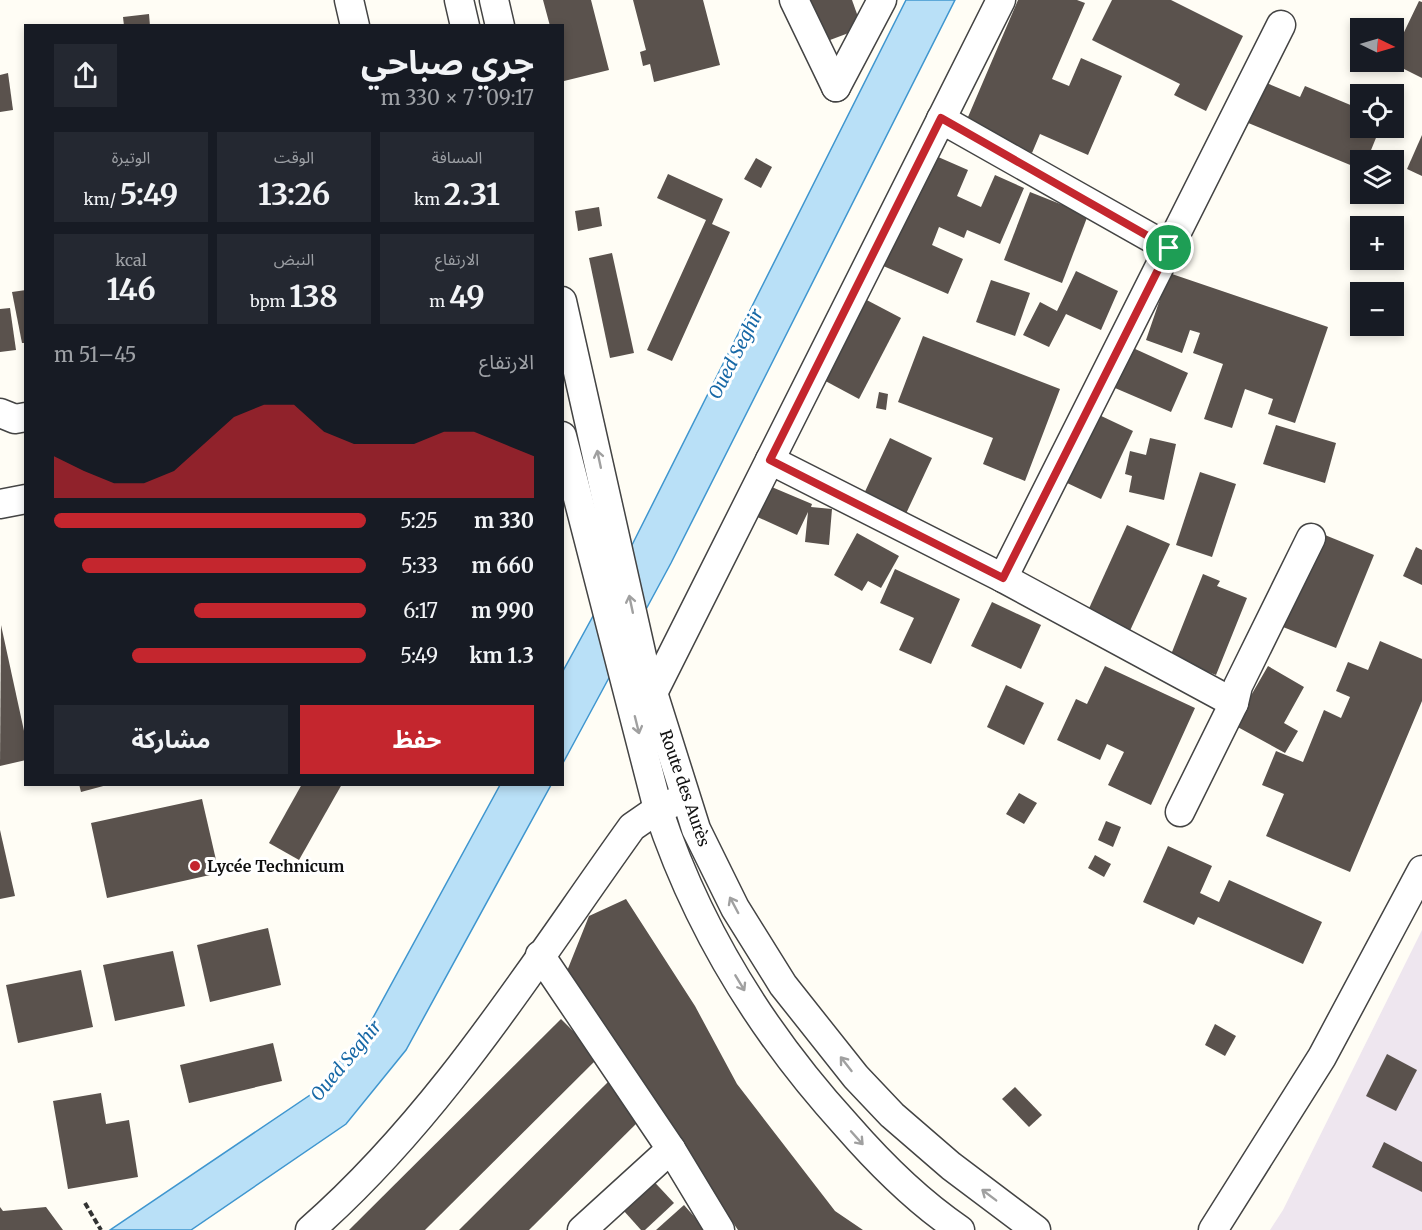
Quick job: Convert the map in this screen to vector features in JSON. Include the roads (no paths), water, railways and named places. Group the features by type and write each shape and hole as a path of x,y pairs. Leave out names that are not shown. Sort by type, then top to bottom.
{"street":[{"path":"349,0 355,24"},
{"path":"459,0 465,24"},
{"path":"494,0 500,24"},
{"path":"794,0 836,87 882,0"},
{"path":"653,693 1001,0"},
{"path":"1003,578 1281,25"},
{"path":"941,118 1169,248"},
{"name":"Route des Aurès","path":"564,313 599,521 633,665 658,809 674,856 708,930 756,1010 796,1068 872,1155 933,1212 960,1230"},
{"path":"0,413 15,419 24,417"},
{"name":"Route des Aurès","path":"564,441 599,521"},
{"path":"770,460 1003,578 1234,703"},
{"path":"0,504 24,499"},
{"path":"1180,812 1234,703 1238,686 1311,538"},
{"name":"Route des Aurès","path":"633,665 653,693 696,829 741,918 783,985 856,1077 891,1115 1036,1230"},
{"path":"310,1230 354,1191 440,1095 632,827 658,809 686,798"},
{"path":"1202,1230 1219,1220 1322,1057 1422,870"},
{"path":"540,955 671,1149 720,1230"},
{"path":"582,1230 671,1149"}],"water":[{"name":"Oued Seghir","path":"906,0 955,0 671,563 564,761 564,669 633,543"},
{"name":"Oued Seghir","path":"499,786 550,786 406,1050 346,1124 191,1230 110,1230 316,1091 369,1025"}],"place":[{"name":"Lycée Technicum","path":"195,866"}]}
